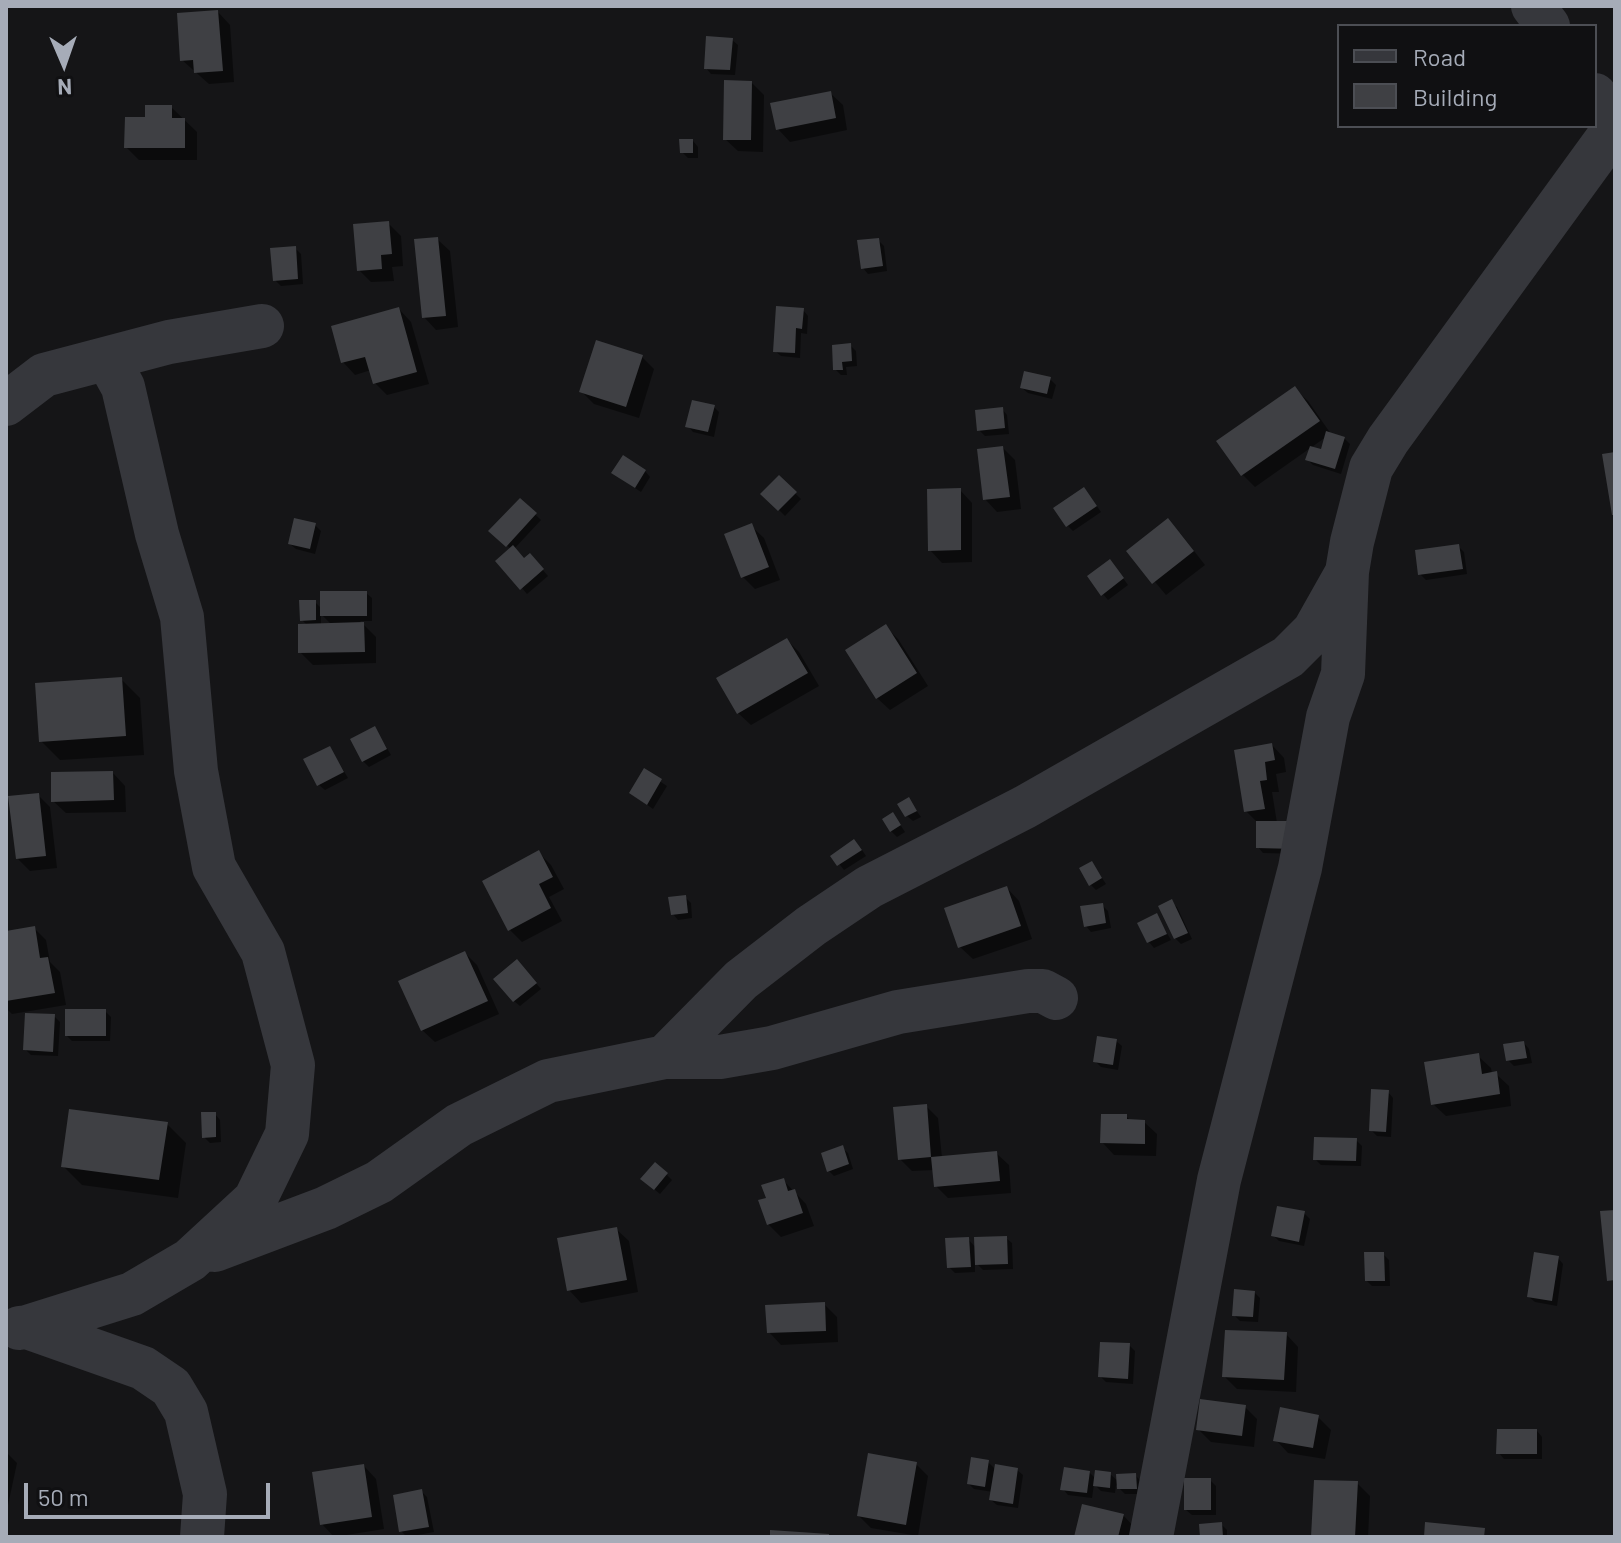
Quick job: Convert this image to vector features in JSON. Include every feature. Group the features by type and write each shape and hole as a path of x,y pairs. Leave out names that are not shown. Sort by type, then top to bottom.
{"street":[{"path":"1533,6 1546,24"},
{"path":"1151,1537 1219,1180 1300,868 1328,717 1343,674 1347,572 1362,497 1371,468 1388,440 1615,127 1597,98"},
{"path":"6,404 44,375 169,342 262,326"},
{"path":"108,360 123,387 157,534 182,617 196,771 214,867 263,952 293,1065 287,1134 255,1200 190,1260"},
{"path":"665,1057 741,980 811,926 869,887 1025,807 1288,657 1314,631 1347,572"},
{"path":"16,1328 132,1294 190,1260 326,1208 379,1182 459,1125 548,1081 665,1057 733,1055 772,1048 898,1012 1028,991 1043,991 1056,998"},
{"path":"16,1328 143,1368 171,1387 186,1412 205,1494 202,1537"}],"building":[{"path":"218,10 223,71 194,73 193,60 180,61 177,13"},
{"path":"706,36 733,38 730,70 704,69"},
{"path":"724,80 752,81 751,140 723,140"},
{"path":"831,91 836,118 776,130 770,103"},
{"path":"145,105 172,105 172,118 185,118 185,148 124,148 125,117 145,117"},
{"path":"679,139 693,139 693,153 680,153"},
{"path":"389,221 392,254 381,255 382,269 357,271 353,224"},
{"path":"438,237 446,316 422,318 414,239"},
{"path":"879,238 883,266 861,269 857,240"},
{"path":"296,246 298,279 273,281 270,248"},
{"path":"776,306 804,308 802,329 796,328 795,353 773,352"},
{"path":"399,307 417,372 373,384 365,357 341,363 331,326"},
{"path":"596,340 643,355 626,407 579,392"},
{"path":"851,343 852,361 842,362 843,370 833,370 832,345"},
{"path":"1024,371 1051,377 1047,394 1020,388"},
{"path":"1295,386 1320,421 1241,476 1216,441"},
{"path":"692,400 715,405 708,432 685,427"},
{"path":"1003,407 1005,428 977,431 975,410"},
{"path":"1326,431 1345,437 1335,469 1305,460 1310,446 1321,449"},
{"path":"1003,446 1010,497 983,500 977,449"},
{"path":"1615,452 1615,515 1612,515 1602,454"},
{"path":"623,455 646,470 635,488 611,473"},
{"path":"779,475 797,492 778,511 760,494"},
{"path":"1084,487 1097,506 1066,527 1053,508"},
{"path":"961,488 961,550 928,551 927,489"},
{"path":"520,498 537,513 506,547 488,531"},
{"path":"294,518 316,523 310,549 288,544"},
{"path":"1168,518 1194,551 1152,584 1126,551"},
{"path":"752,523 769,567 741,578 724,534"},
{"path":"1459,544 1463,569 1418,575 1415,550"},
{"path":"513,545 524,558 530,553 544,569 520,590 495,561"},
{"path":"1110,559 1124,578 1101,596 1087,576"},
{"path":"320,591 367,591 367,616 320,616"},
{"path":"299,600 316,600 316,620 300,621"},
{"path":"364,622 365,652 298,653 298,624"},
{"path":"886,624 917,673 876,699 845,650"},
{"path":"787,638 808,673 737,714 716,678"},
{"path":"122,677 126,736 39,742 35,683"},
{"path":"375,726 387,749 362,762 350,739"},
{"path":"1272,743 1275,760 1265,762 1267,780 1260,781 1265,809 1244,812 1234,750"},
{"path":"330,746 344,772 317,786 303,759"},
{"path":"644,768 662,779 647,805 629,793"},
{"path":"113,771 114,800 51,802 51,772"},
{"path":"39,793 46,856 16,859 8,796"},
{"path":"909,797 917,811 905,817 897,804"},
{"path":"893,812 901,825 890,832 882,819"},
{"path":"1256,821 1298,821 1297,849 1256,848"},
{"path":"854,839 862,850 837,866 830,856"},
{"path":"539,850 553,877 539,884 551,908 508,931 482,881"},
{"path":"1092,861 1102,878 1089,886 1079,868"},
{"path":"1007,886 1021,926 958,948 944,908"},
{"path":"686,895 688,913 671,915 668,897"},
{"path":"1172,899 1188,933 1174,939 1158,906"},
{"path":"1103,903 1106,923 1084,927 1080,906"},
{"path":"1157,913 1167,934 1147,943 1137,923"},
{"path":"35,926 40,958 48,957 55,993 6,1001 6,931"},
{"path":"465,951 488,1001 421,1031 398,981"},
{"path":"517,959 537,983 513,1002 493,979"},
{"path":"65,1009 106,1009 106,1036 65,1036"},
{"path":"25,1013 55,1014 53,1052 23,1050"},
{"path":"1097,1036 1117,1039 1113,1065 1093,1062"},
{"path":"1524,1041 1527,1058 1506,1061 1503,1044"},
{"path":"1479,1053 1482,1074 1497,1071 1500,1094 1431,1105 1424,1062"},
{"path":"1371,1089 1389,1090 1386,1132 1369,1131"},
{"path":"927,1104 931,1157 898,1160 893,1107"},
{"path":"69,1109 168,1122 159,1180 61,1167"},
{"path":"201,1112 216,1112 216,1137 202,1138"},
{"path":"1101,1114 1127,1114 1127,1119 1145,1120 1145,1144 1100,1143"},
{"path":"1314,1137 1357,1138 1356,1161 1313,1160"},
{"path":"843,1145 849,1164 827,1172 821,1153"},
{"path":"997,1151 1000,1181 934,1187 931,1157"},
{"path":"655,1162 668,1173 654,1190 640,1179"},
{"path":"784,1178 788,1191 795,1189 803,1213 767,1225 758,1200 766,1198 761,1185"},
{"path":"1277,1206 1305,1211 1299,1242 1271,1236"},
{"path":"1615,1210 1615,1280 1607,1281 1600,1211"},
{"path":"617,1227 627,1280 567,1291 557,1238"},
{"path":"1007,1236 1008,1264 975,1265 974,1237"},
{"path":"969,1237 971,1267 947,1268 945,1238"},
{"path":"1364,1252 1384,1252 1385,1281 1365,1281"},
{"path":"1534,1252 1559,1256 1552,1301 1527,1297"},
{"path":"1234,1289 1255,1291 1253,1317 1232,1316"},
{"path":"825,1302 826,1331 767,1333 765,1305"},
{"path":"1225,1330 1287,1332 1284,1380 1222,1377"},
{"path":"1100,1342 1130,1343 1128,1379 1098,1377"},
{"path":"1200,1399 1246,1405 1242,1436 1196,1430"},
{"path":"1280,1407 1319,1415 1313,1448 1273,1441"},
{"path":"1497,1429 1537,1429 1537,1454 1496,1454"},
{"path":"868,1453 917,1462 906,1525 857,1516"},
{"path":"971,1457 989,1460 985,1487 967,1484"},
{"path":"364,1464 372,1517 320,1525 312,1472"},
{"path":"995,1464 1018,1468 1013,1504 989,1500"},
{"path":"1064,1467 1090,1471 1087,1493 1060,1490"},
{"path":"1095,1470 1111,1472 1110,1488 1093,1486"},
{"path":"1136,1473 1137,1489 1117,1489 1116,1474"},
{"path":"1184,1478 1211,1478 1211,1510 1184,1510"},
{"path":"1314,1480 1358,1481 1355,1537 1311,1537"},
{"path":"422,1489 429,1527 399,1532 393,1495"},
{"path":"1082,1504 1124,1514 1118,1537 1074,1537"},
{"path":"1222,1522 1223,1537 1200,1537 1199,1524"},
{"path":"1425,1522 1485,1528 1484,1537 1424,1537"},
{"path":"770,1530 829,1534 829,1537 770,1537"}]}
